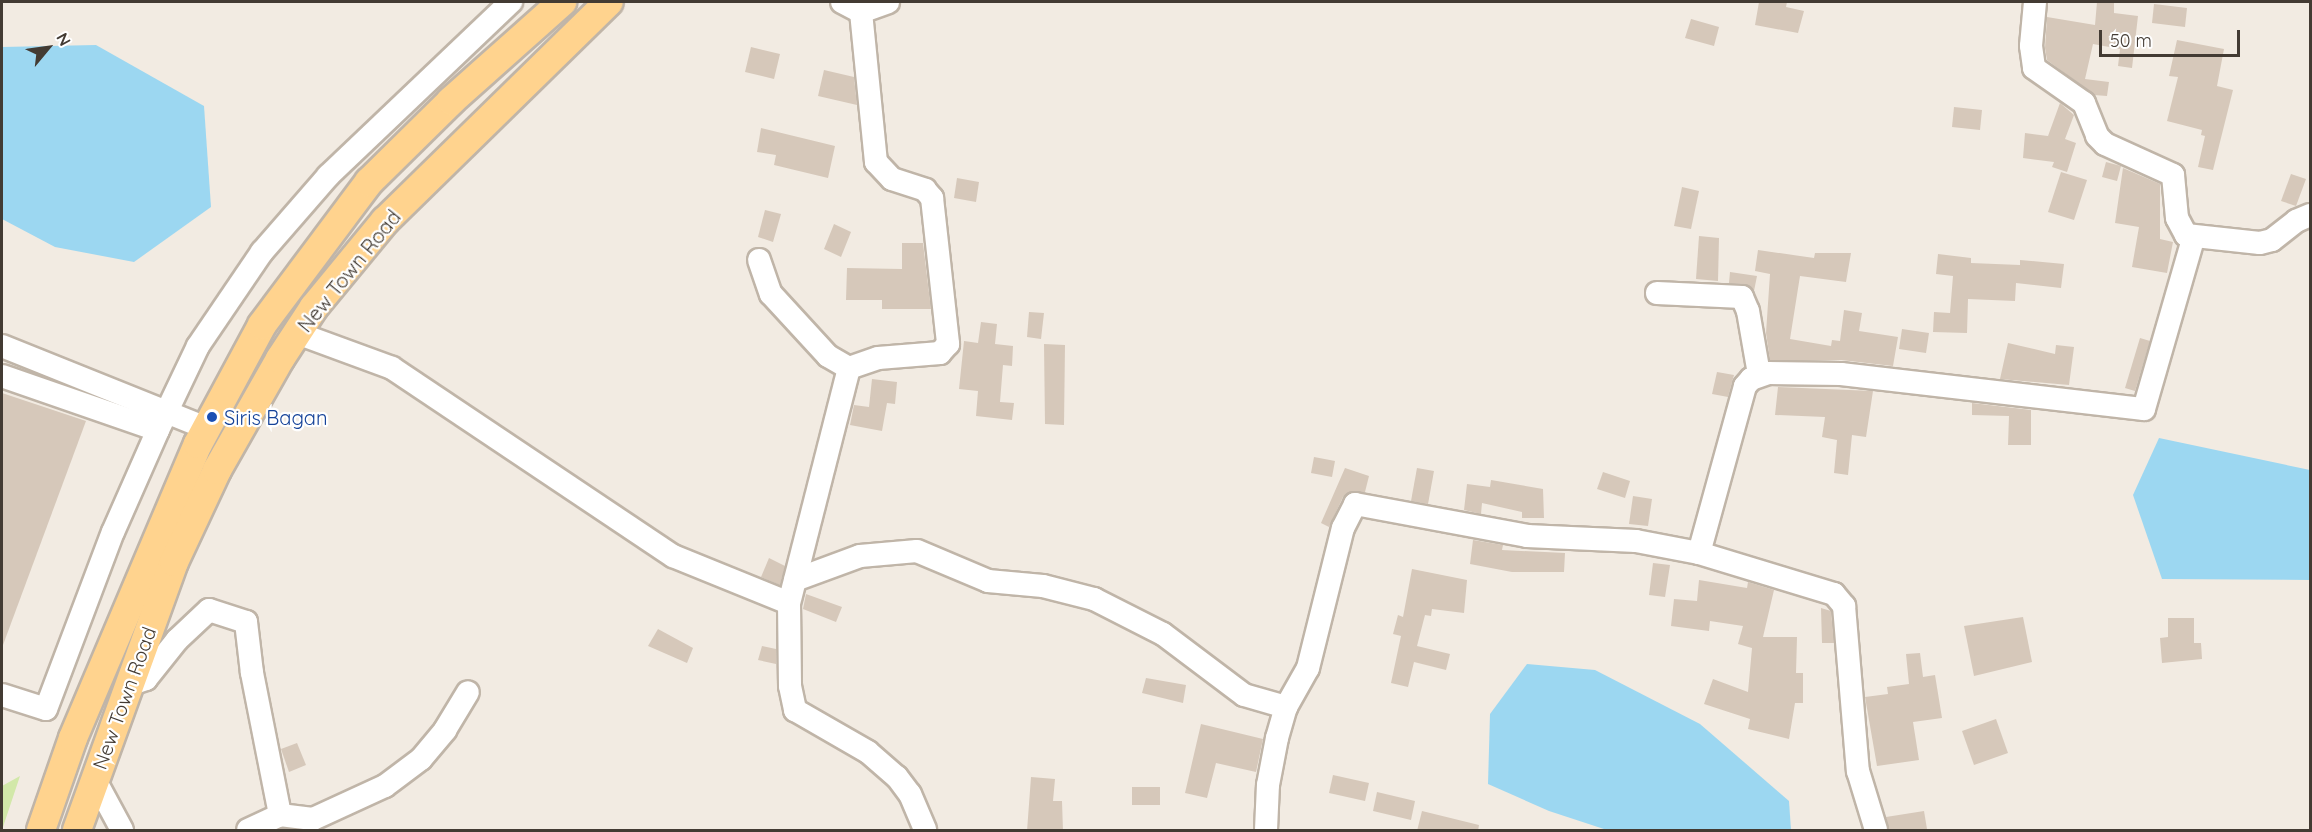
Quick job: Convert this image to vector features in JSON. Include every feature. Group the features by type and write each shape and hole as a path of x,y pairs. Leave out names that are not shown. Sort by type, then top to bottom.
{"main road":[{"name":"New Town Road","path":"41,831 73,738 206,428 262,325 369,182 451,101 562,2"},
{"name":"New Town Road","path":"77,831 174,562 217,470 297,333 385,221 609,2"}],"street":[{"path":"2,695 46,709 113,532 198,346 261,252 328,177 511,2"},
{"path":"759,260 771,294 828,356 849,368 878,358 940,353 948,344 932,198 925,190 892,179 876,162 852,7 888,2"},
{"path":"2035,2 2031,46 2034,68 2085,103 2097,136 2105,144 2173,175 2177,218 2186,235 2193,238 2260,243 2272,240 2296,221 2310,215"},
{"path":"1699,553 1745,386 1759,374 1841,374 2144,409 2193,238"},
{"path":"1658,293 1742,297 1748,310 1759,374"},
{"path":"297,333 392,368 673,556 789,603"},
{"path":"2,346 164,420"},
{"path":"849,368 789,603 790,686 795,710 883,762 910,794 925,831"},
{"path":"2,376 164,420 206,428"},
{"path":"1266,831 1272,757 1286,707 1308,668 1343,528 1355,504 1527,536 1636,540 1699,553 1834,594 1844,606 1858,771 1876,831"},
{"path":"795,580 860,556 917,551 988,581 1043,586 1094,600 1163,634 1244,695 1286,707"},
{"path":"128,685 147,679 177,640 209,610 246,622 252,673 265,722 270,774 280,814"},
{"path":"248,831 280,814 313,819 398,777 421,759 446,730 468,692"},
{"path":"94,780 122,831"}],"green space":[{"path":"20,776 2,830 2,786"}],"water":[{"path":"96,45 204,106 211,207 134,262 55,247 2,219 2,47"},
{"path":"2159,438 2310,470 2310,580 2162,579 2133,495"},
{"path":"1527,664 1595,670 1700,724 1789,801 1791,830 1607,830 1549,811 1488,784 1490,714"}],"building":[{"path":"1759,2 1787,2 1786,7 1804,11 1798,33 1755,25"},
{"path":"2097,2 2114,2 2114,13 2138,16 2132,68 2118,66 2120,49 2093,44 2085,79 2109,82 2107,96 2094,95 2047,60 2045,48 2047,17 2095,25"},
{"path":"2154,4 2187,8 2185,27 2152,23"},
{"path":"1691,19 1719,27 1714,46 1685,38"},
{"path":"2177,40 2224,49 2217,86 2233,90 2213,170 2198,167 2205,136 2201,135 2202,130 2167,121 2178,77 2169,76"},
{"path":"751,47 780,54 774,79 745,72"},
{"path":"824,70 854,77 857,105 818,96"},
{"path":"2060,103 2074,115 2065,139 2076,143 2067,172 2052,167 2054,162 2023,158 2025,133 2048,136"},
{"path":"1954,107 1982,110 1980,130 1952,127"},
{"path":"761,128 835,146 828,178 774,165 776,155 757,152"},
{"path":"2106,162 2121,166 2117,181 2102,177"},
{"path":"2123,168 2160,184 2160,239 2173,242 2167,273 2132,267 2139,227 2115,223"},
{"path":"2061,172 2087,180 2074,220 2048,212"},
{"path":"2291,174 2306,179 2296,206 2281,201"},
{"path":"957,178 979,182 976,202 954,198"},
{"path":"1682,187 1699,191 1691,229 1674,226"},
{"path":"765,210 781,214 773,242 758,237"},
{"path":"834,224 851,232 841,257 824,249"},
{"path":"1699,236 1719,238 1718,281 1696,279"},
{"path":"902,243 923,243 931,309 882,309 882,300 846,300 847,268 902,269"},
{"path":"1758,250 1814,258 1815,253 1851,253 1846,282 1800,276 1790,339 1831,346 1832,340 1840,341 1844,310 1862,313 1859,331 1898,337 1893,366 1841,360 1770,360 1766,333 1770,274 1755,271"},
{"path":"1938,254 1971,258 1971,263 2020,265 2020,260 2064,264 2061,288 2016,283 2015,301 1968,299 1967,333 1933,332 1934,312 1950,313 1953,276 1936,274"},
{"path":"1730,272 1757,276 1754,291 1743,284 1729,283"},
{"path":"1029,312 1044,313 1041,339 1027,337"},
{"path":"981,322 997,324 995,344 1013,346 1012,366 1003,365 1000,402 1014,403 1012,420 976,416 978,391 959,389 964,341 978,343"},
{"path":"1902,329 1929,333 1926,353 1899,349"},
{"path":"2140,338 2150,341 2135,391 2125,388"},
{"path":"2008,343 2055,354 2056,345 2074,347 2069,385 2000,379"},
{"path":"1044,344 1065,345 1064,425 1045,424"},
{"path":"1717,372 1734,375 1728,397 1712,394"},
{"path":"872,379 897,382 895,404 887,403 882,431 850,425 854,405 869,407"},
{"path":"1778,387 1873,391 1866,437 1852,435 1848,475 1834,473 1837,440 1822,437 1825,417 1775,415"},
{"path":"2,393 86,421 3,645 2,644"},
{"path":"1972,403 2031,410 2031,445 2008,445 2009,416 1972,415"},
{"path":"1314,457 1335,461 1332,477 1311,473"},
{"path":"1345,468 1369,476 1365,492 1350,492 1343,497 1329,527 1321,523"},
{"path":"1417,468 1434,471 1428,504 1411,501"},
{"path":"1603,472 1630,481 1625,498 1597,489"},
{"path":"1491,480 1543,489 1544,518 1522,518 1522,512 1482,503 1481,514 1464,510 1467,484 1490,487"},
{"path":"1633,496 1652,499 1648,526 1629,524"},
{"path":"1473,540 1503,545 1502,550 1565,553 1564,572 1512,572 1470,564"},
{"path":"769,558 785,566 780,585 761,577"},
{"path":"1653,563 1670,565 1665,597 1649,595"},
{"path":"1412,569 1467,580 1464,613 1432,609 1431,616 1425,615 1417,646 1450,654 1446,670 1414,662 1408,687 1391,683 1401,636 1393,634 1398,615 1403,617"},
{"path":"1699,580 1747,588 1748,582 1774,590 1763,637 1797,637 1796,673 1803,673 1803,703 1795,703 1789,739 1748,729 1750,719 1704,704 1713,679 1748,692 1752,648 1738,644 1743,626 1710,621 1709,631 1671,626 1674,599 1697,601"},
{"path":"806,594 842,607 836,622 803,609"},
{"path":"1821,608 1831,611 1834,643 1822,643"},
{"path":"2023,617 2032,662 1974,676 1964,626"},
{"path":"2168,618 2194,618 2194,643 2201,643 2202,659 2162,663 2160,638 2168,637"},
{"path":"658,629 693,648 687,663 648,646"},
{"path":"762,646 776,649 776,664 758,660"},
{"path":"1920,653 1923,677 1935,675 1942,718 1913,722 1919,760 1877,766 1865,697 1888,694 1887,687 1909,684 1906,654"},
{"path":"1146,678 1186,685 1183,703 1142,693"},
{"path":"1996,719 2008,753 1974,765 1962,731"},
{"path":"1201,724 1263,739 1256,772 1216,763 1207,798 1185,793"},
{"path":"297,743 306,765 289,772 281,749"},
{"path":"1333,775 1369,783 1365,801 1329,793"},
{"path":"1031,777 1055,779 1053,801 1062,801 1063,831 1027,831"},
{"path":"1132,787 1160,787 1160,805 1132,805"},
{"path":"1377,792 1415,801 1411,820 1373,811"},
{"path":"1422,811 1479,825 1478,831 1417,831"},
{"path":"1924,811 1927,829 1889,831 1886,817"}],"place":[{"name":"Siris Bagan","path":"212,417"}]}
